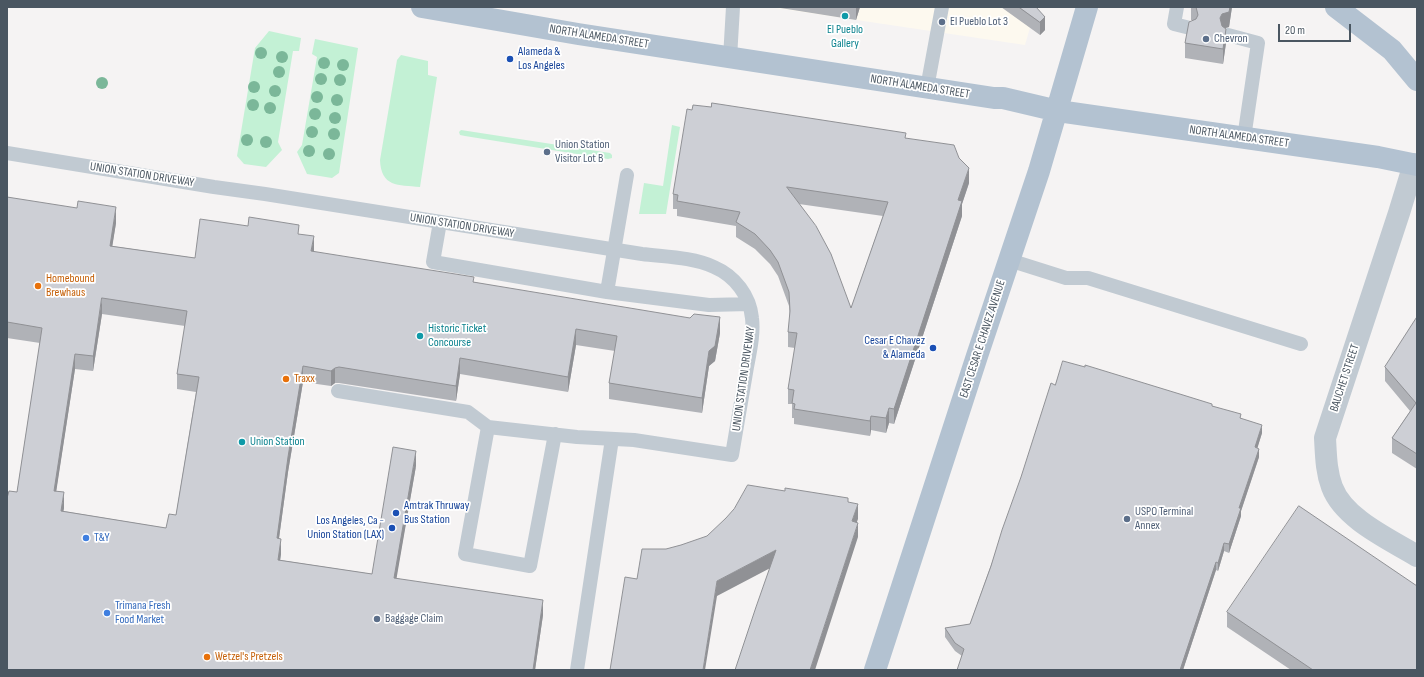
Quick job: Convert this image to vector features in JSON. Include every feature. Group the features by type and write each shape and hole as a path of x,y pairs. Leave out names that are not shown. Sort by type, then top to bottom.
{"main road":[{"name":"NORTH ALAMEDA STREET","path":"422,7 730,58 994,98 1003,98 1058,111 1378,157 1416,159"},
{"name":"EAST CESAR E CHAVEZ AVENUE","path":"875,670 972,371 1039,171 1058,111 1087,7"},
{"path":"1336,7 1392,50 1417,80"}],"street":[{"name":"BAUCHET STREET","path":"1416,159 1326,438 1326,464 1332,488 1344,508 1362,522 1417,556"}],"lane":[{"path":"730,58 733,7"},
{"path":"927,88 942,7"},
{"path":"1177,7 1174,24 1190,28"},
{"path":"1228,36 1258,43 1244,138"},
{"name":"UNION STATION DRIVEWAY","path":"7,153 615,250 699,261 715,267 729,276 743,290 749,304 753,330 732,454 634,440 612,439"},
{"path":"608,292 627,175"},
{"path":"440,222 434,262 608,292 709,306 749,304"},
{"path":"1009,260 1066,278 1088,278 1301,344"},
{"path":"338,391 468,412 488,427 577,437 612,439 576,670"},
{"path":"488,427 466,554 530,566 555,434"}],"shaded area":[{"name":"El Pueblo Lot 3","path":"769,7 1036,7 1025,45"}],"green space":[{"path":"269,31 301,38 299,51 293,51 278,142 282,150 266,167 244,164 237,156 255,48"},
{"path":"315,39 358,48 339,173 332,178 307,174 297,152 302,145 317,57 312,54"},
{"path":"401,55 428,61 428,75 437,77 420,187 392,183 387,180 381,169 380,160 397,60"},
{"path":"672,125 680,127 666,214 639,214 644,183 663,186"},
{"path":"461,130 610,153 612,158 608,159 465,136 460,135 459,132"}],"building":[{"path":"1019,7 1036,7 1045,17 1040,22"},
{"path":"1196,7 1230,7 1229,12 1222,14 1220,18 1222,26 1226,29 1223,49 1185,43 1189,22 1196,19 1198,15"},
{"path":"712,103 906,133 905,138 954,145 959,158 969,168 958,200 962,201 894,409 889,408 886,418 871,416 870,421 794,409 795,404 792,403 794,390 788,389 797,333 788,332 790,311 789,292 778,262 770,250 755,234 736,222 740,212 677,201 678,195 673,194 687,109 692,110 693,105 711,107","holes":["787,187 888,202 851,308 831,254 816,226"]},
{"name":"Union Station","path":"7,197 77,208 78,201 116,207 110,246 195,258 200,219 248,226 249,217 299,225 298,234 314,236 311,251 474,277 473,282 690,318 694,314 720,317 715,346 709,351 702,398 609,383 617,336 576,329 568,377 460,358 456,386 339,367 331,371 303,366 288,457 277,538 281,539 278,560 372,574 393,447 416,451 394,578 543,600 533,670 7,670 7,498 9,491 17,492 42,328 7,322","holes":["102,298 187,311 177,374 199,377 176,515 169,514 166,528 61,511 64,492 54,491 75,354 93,356"]},
{"path":"1417,317 1417,454 1392,438 1416,403 1385,367"},
{"name":"USPO Terminal Annex","path":"1063,361 1085,367 1085,365 1212,404 1212,406 1241,414 1240,418 1262,425 1255,447 1259,449 1239,508 1241,508 1229,544 1224,543 1218,563 1216,562 1180,670 957,670 964,649 955,643 945,628 970,624 1021,477 1051,383 1055,385"},
{"path":"748,485 785,491 785,488 848,498 848,502 858,504 852,521 858,523 810,670 735,670 776,550 717,581 703,670 610,670 625,577 637,579 642,549 666,549 707,536 734,509"},
{"path":"1299,506 1417,586 1417,670 1313,670 1227,612"}],"place":[{"name":"El Pueblo Gallery","path":"845,16"},
{"name":"El Pueblo Lot 3","path":"942,22"},
{"name":"Chevron","path":"1206,39"},
{"name":"Alameda & Los Angeles","path":"510,59"},
{"name":"Union Station Visitor Lot B","path":"547,152"},
{"name":"Homebound Brewhaus","path":"38,286"},
{"name":"Historic Ticket Concourse","path":"420,336"},
{"name":"Cesar E Chavez & Alameda","path":"933,348"},
{"name":"Traxx","path":"286,379"},
{"name":"Union Station","path":"242,442"},
{"name":"Amtrak Thruway Bus Station","path":"396,513"},
{"name":"USPO Terminal Annex","path":"1127,519"},
{"name":"Los Angeles, Ca - Union Station (LAX)","path":"392,528"},
{"name":"T&Y","path":"86,538"},
{"name":"Trimana Fresh Food Market","path":"107,613"},
{"name":"Baggage Claim","path":"377,619"},
{"name":"Wetzel's Pretzels","path":"207,657"}]}
